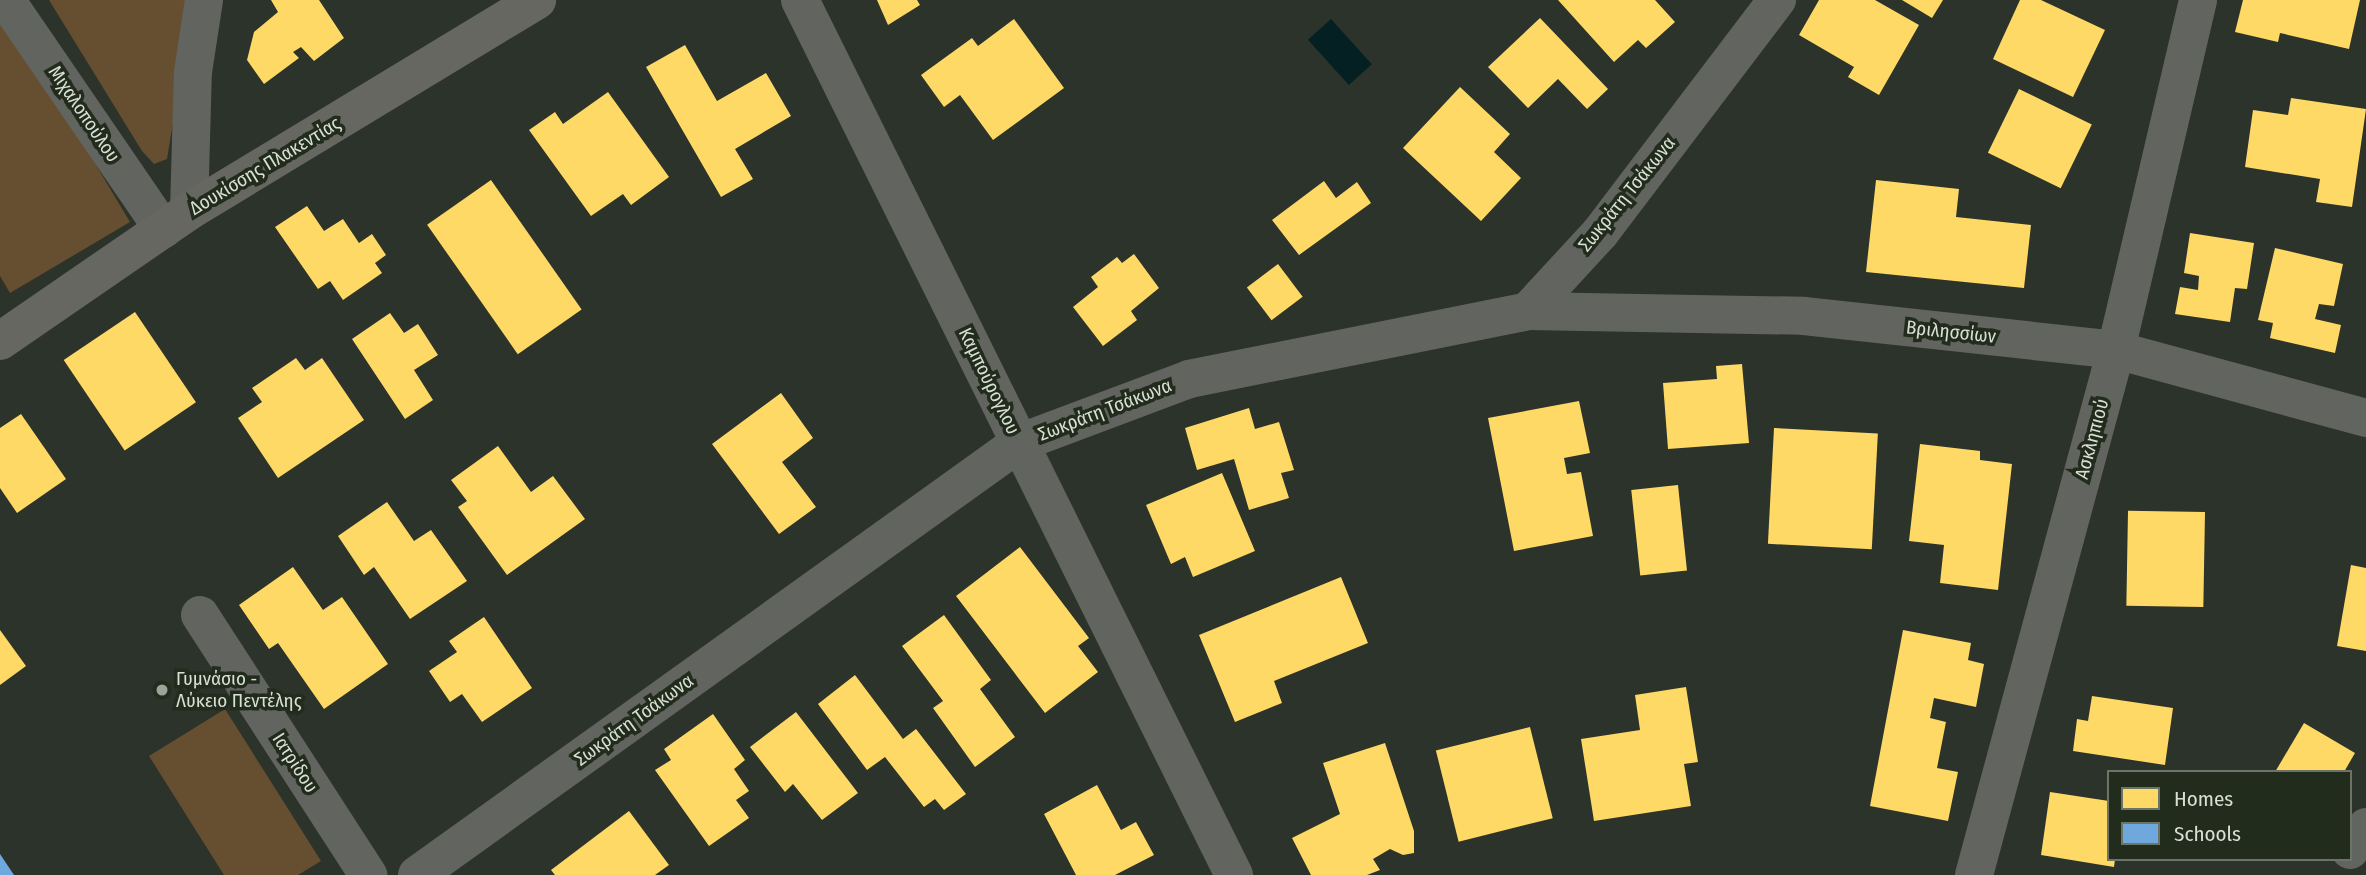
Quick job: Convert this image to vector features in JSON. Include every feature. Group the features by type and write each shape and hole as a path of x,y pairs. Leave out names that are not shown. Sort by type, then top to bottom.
{"main road":[{"name":"Δουκίσσης Πλακεντίας","path":"0,340 176,220 537,0"}],"street":[{"name":"Μιχαλοπούλου","path":"6,0 176,220"},
{"path":"176,220 204,0"},
{"name":"Καμπούρογλου","path":"800,0 1234,875"},
{"name":"Σωκράτη Τσάκωνα","path":"417,875 1019,443 1189,379 1528,311 1600,233 1777,0"},
{"name":"Ασκληπιού","path":"1974,875 2116,350 2198,0"},
{"name":"Βριλησσίων","path":"1528,311 1804,316 2116,350 2366,418"},
{"name":"Ιατρίδου","path":"200,615 368,875"},
{"path":"2352,847 2366,827"}],"shaded area":[{"path":"49,0 193,0 167,159 154,164 142,151"},
{"path":"0,4 130,222 10,293 0,276"},
{"path":"225,709 321,861 298,875 224,875 149,756"}],"water":[{"path":"1331,19 1372,64 1349,85 1308,40"}],"building: Homes":[{"path":"271,0 319,0 344,38 314,61 301,47 293,52 299,58 264,84 247,60 254,32 278,12"},
{"path":"877,0 917,0 920,5 888,25"},
{"path":"1558,0 1655,0 1675,22 1646,48 1638,40 1614,62"},
{"path":"1819,0 1875,0 1919,25 1879,95 1848,77 1854,67 1799,35"},
{"path":"1902,0 1943,0 1932,18"},
{"path":"2020,0 2041,0 2105,30 2073,97 1993,59"},
{"path":"2243,0 2360,0 2349,49 2280,33 2278,42 2235,32"},
{"path":"1540,18 1608,89 1587,109 1558,79 1528,108 1488,67"},
{"path":"1014,19 1064,88 993,140 960,95 944,107 921,75 972,38 978,46"},
{"path":"685,45 717,101 766,73 791,116 735,149 753,179 721,197 646,67"},
{"path":"1460,87 1510,134 1494,152 1521,178 1481,221 1403,148"},
{"path":"2019,89 2092,125 2061,188 1988,153"},
{"path":"608,92 669,177 631,205 623,194 591,216 529,130 555,112 563,124"},
{"path":"2291,98 2366,109 2352,207 2316,202 2320,179 2245,167 2253,110 2288,115"},
{"path":"491,180 582,309 518,354 427,225"},
{"path":"1876,180 1959,189 1956,217 2031,225 2024,288 1866,272"},
{"path":"1324,181 1336,198 1357,182 1371,203 1299,255 1272,220"},
{"path":"307,206 324,231 343,219 359,243 372,234 386,255 375,263 382,273 343,300 330,281 318,289 275,227"},
{"path":"2190,233 2254,243 2247,289 2235,288 2230,322 2175,314 2180,287 2198,290 2199,276 2184,273"},
{"path":"2275,248 2343,264 2334,306 2319,304 2315,319 2341,325 2335,353 2270,338 2273,323 2258,320"},
{"path":"1134,254 1159,288 1131,311 1137,320 1103,346 1073,307 1098,287 1091,277 1117,257 1122,263"},
{"path":"1278,264 1303,297 1272,320 1247,287"},
{"path":"135,312 196,402 125,450 64,360"},
{"path":"390,313 404,333 418,324 438,355 414,370 433,400 405,419 352,339"},
{"path":"296,358 305,370 322,358 364,420 278,478 238,418 262,402 252,388"},
{"path":"1742,364 1749,443 1668,449 1663,383 1717,379 1716,366"},
{"path":"781,393 813,438 782,462 816,507 779,534 712,444"},
{"path":"1579,401 1590,453 1564,458 1567,474 1581,472 1593,536 1514,551 1488,418"},
{"path":"1249,408 1255,429 1279,422 1294,470 1281,473 1289,498 1249,510 1234,459 1197,470 1185,428"},
{"path":"21,414 66,479 17,513 0,488 0,428"},
{"path":"1774,428 1878,433 1872,549 1768,544"},
{"path":"1920,444 1980,451 1980,460 2012,464 1998,590 1940,583 1944,545 1909,541"},
{"path":"498,446 531,492 553,476 585,519 507,575 458,507 467,501 451,480"},
{"path":"1222,473 1255,551 1193,577 1185,557 1171,564 1146,505"},
{"path":"1678,485 1687,571 1640,575 1631,490"},
{"path":"387,502 414,541 431,530 467,581 410,619 374,567 364,575 338,536"},
{"path":"2128,511 2205,512 2203,607 2126,606"},
{"path":"1020,547 1089,638 1078,646 1098,672 1045,713 956,596"},
{"path":"2351,565 2366,568 2366,651 2337,646"},
{"path":"293,567 323,610 342,597 388,664 324,709 278,643 269,649 239,605"},
{"path":"1341,577 1368,643 1274,681 1282,703 1235,722 1199,635"},
{"path":"944,615 991,680 980,689 1015,737 975,767 933,708 943,701 902,646"},
{"path":"484,617 532,688 482,722 462,694 450,702 429,671 457,652 449,641"},
{"path":"0,630 26,666 0,685"},
{"path":"1903,630 1971,643 1968,660 1984,664 1976,707 1934,698 1930,718 1946,722 1937,768 1958,772 1948,821 1870,806"},
{"path":"855,675 903,739 916,729 966,794 944,810 935,799 924,807 885,757 867,770 818,704"},
{"path":"1686,687 1698,762 1684,764 1691,806 1594,821 1581,739 1640,730 1635,695"},
{"path":"2092,696 2173,708 2165,765 2073,751 2077,719 2088,721"},
{"path":"796,712 858,793 822,820 793,784 785,792 750,747"},
{"path":"713,714 745,760 734,769 749,791 736,800 749,818 709,846 655,770 671,760 664,749"},
{"path":"2304,723 2355,753 2345,770 2276,770"},
{"path":"1530,727 1553,818 1459,842 1436,750"},
{"path":"1385,743 1414,831 1414,853 1403,855 1390,849 1373,859 1380,870 1367,875 1311,875 1292,838 1340,814 1323,763"},
{"path":"1097,785 1121,830 1136,822 1154,855 1115,875 1076,875 1044,814"},
{"path":"2050,792 2107,801 2107,861 2115,861 2114,867 2041,855"},
{"path":"629,811 669,865 655,875 555,875 551,870"}],"building: Schools":[{"path":"0,854 14,875 0,875"}],"place":[{"name":"Γυμνάσιο - Λύκειο Πεντέλης","path":"162,690"}]}
